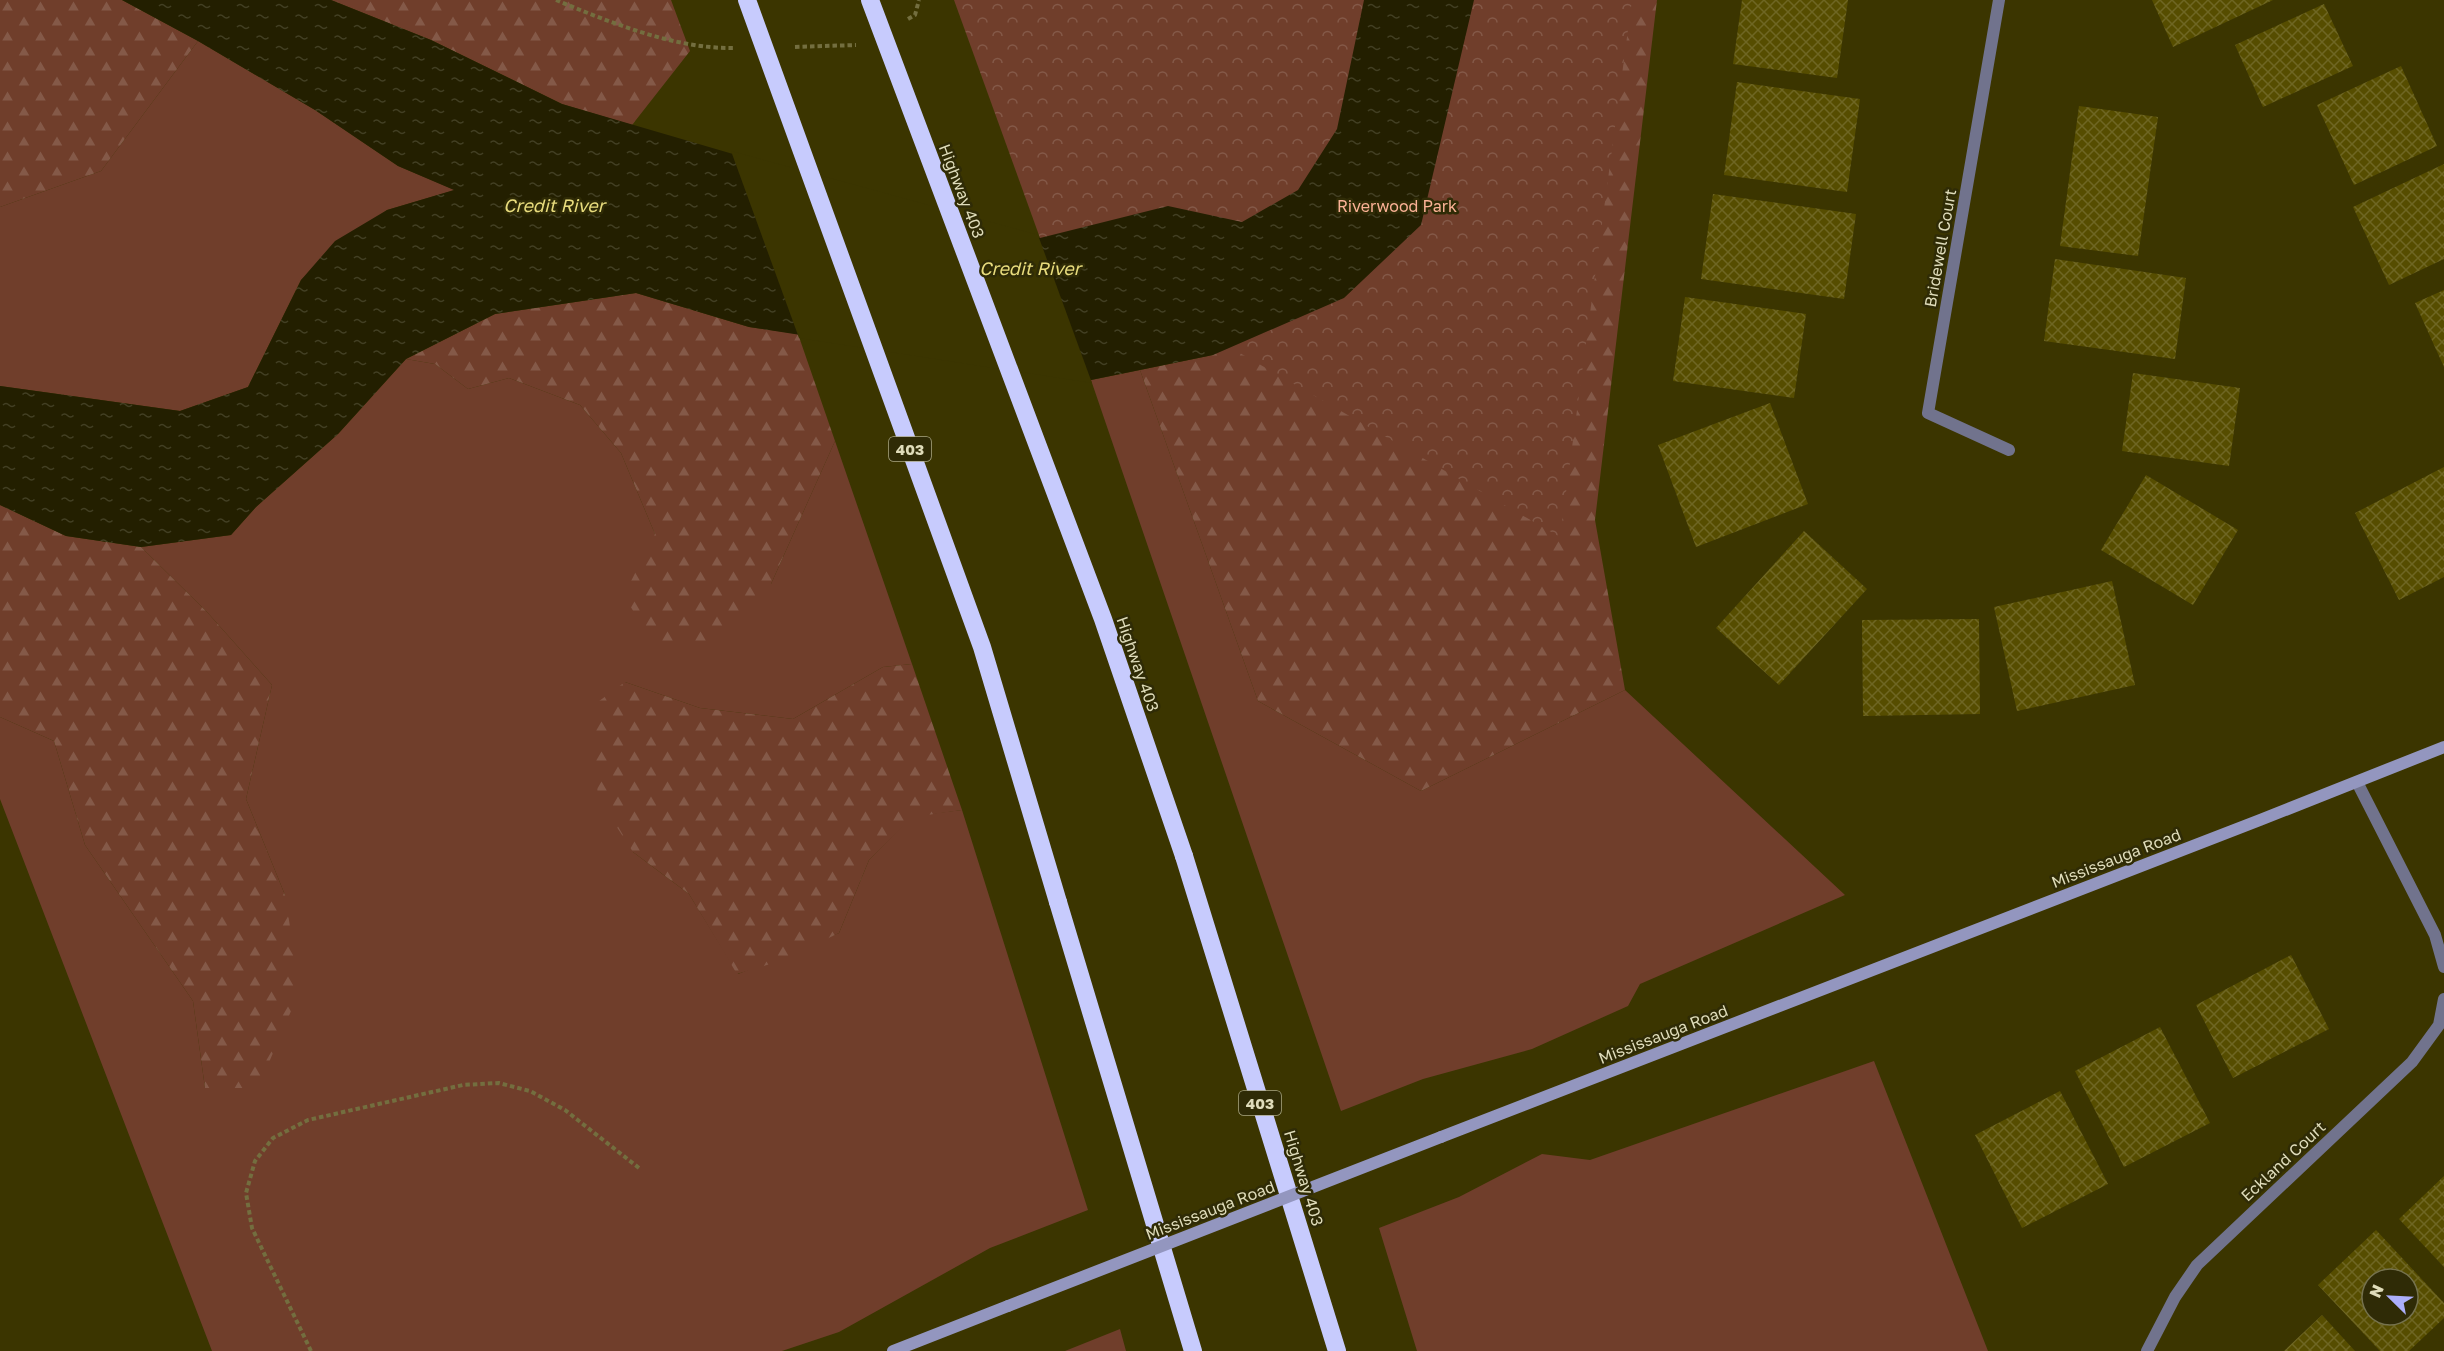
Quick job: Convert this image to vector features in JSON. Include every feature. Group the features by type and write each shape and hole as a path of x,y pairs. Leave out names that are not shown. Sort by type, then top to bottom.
{"highway":[{"name":"403","path":"747,0 982,647 1192,1351"},
{"name":"Highway 403","path":"870,0 1102,620 1184,856 1337,1351"}],"main road":[{"name":"Mississauga Road","path":"893,1351 2444,747"}],"street":[{"name":"Bridewell Court","path":"1999,0 1928,412 2010,450"},
{"path":"2357,782 2435,935 2444,967"},
{"name":"Eckland Court","path":"2147,1351 2175,1297 2197,1265 2412,1062 2439,1025 2444,999"}],"path":[{"path":"556,0 617,26"},
{"path":"310,1351 252,1228 246,1193 255,1161 273,1138 309,1120 463,1085 499,1083 530,1091 565,1110 639,1168"}],"green space":[{"path":"0,0 122,0 198,41 101,171 0,207"},
{"path":"331,0 671,0 690,51 632,125 562,104 431,40"},
{"name":"Riverwood Park","path":"954,0 1632,0 1560,537 1040,238"},
{"path":"1474,0 1657,0 1595,520 1625,690 1421,791 1258,701 1140,370 1213,355"},
{"path":"198,41 315,110 398,166 455,190 387,210 301,280 248,387 180,411 0,386 0,207 101,171"},
{"path":"636,293 749,327 798,334 835,441 771,584 707,644 651,642 624,595 655,534 621,453 580,405 509,378 468,389 435,364 406,359 495,314"},
{"path":"406,359 435,364 468,389 509,378 580,405 621,453 655,534 771,584 835,441 912,664 883,667 793,719 700,708 625,682 633,852 689,894 738,974 839,933 869,860 913,816 962,810 1088,1210 990,1248 839,1332 782,1351 212,1351 0,799 0,717 54,741 85,845 193,1001 205,1088 285,895 246,799 272,685 207,612 141,547 231,535 256,507 338,434"},
{"path":"1140,370 1258,701 1421,791 1625,690 1845,895 1640,984 1628,1006 1532,1049 1423,1079 1341,1111 1091,380"},
{"path":"0,505 66,536 141,547 207,612 272,685 246,799 285,895 300,990 258,1088 205,1088 193,1001 85,845 54,741 0,717"},
{"path":"912,664 962,810 913,817 869,860 839,933 783,960 737,974 689,894 633,852 598,798 591,707 625,682 700,708 793,719 883,667"},
{"path":"1874,1061 1988,1351 1417,1351 1379,1228 1459,1197 1542,1154 1590,1160"},
{"path":"1120,1329 1126,1351 1065,1351"}],"water":[{"name":"Credit River","path":"122,0 331,0 431,40 562,104 733,154 1040,238 1168,206 1242,222 1298,190 1337,129 1364,0 1474,0 1421,225 1344,298 1213,355 1091,380 749,327 636,293 495,314 406,359 338,434 256,507 231,535 141,547 66,536 0,505 0,386 180,411 248,387 301,280 335,241 387,210 454,190 398,166 315,110 198,41"}],"pier":[{"path":"731,151 1038,235 1092,383 799,338"}],"building":[{"path":"1742,0 1848,0 1837,78 1733,64"},
{"path":"2152,0 2273,0 2173,47"},
{"path":"2324,4 2353,66 2263,107 2235,45"},
{"path":"2401,66 2437,146 2354,185 2317,105"},
{"path":"1737,82 1860,99 1847,192 1724,175"},
{"path":"2079,106 2158,117 2138,256 2060,246"},
{"path":"2444,164 2444,259 2389,285 2353,207"},
{"path":"1713,194 1856,214 1844,299 1701,279"},
{"path":"2055,259 2186,278 2175,359 2044,341"},
{"path":"2444,290 2444,367 2415,303"},
{"path":"1685,297 1806,314 1794,398 1673,381"},
{"path":"2133,373 2240,388 2229,466 2122,451"},
{"path":"1770,403 1808,504 1696,547 1658,445"},
{"path":"2444,467 2444,577 2399,600 2355,513"},
{"path":"2146,475 2238,530 2193,605 2101,550"},
{"path":"1804,531 1867,589 1779,685 1716,628"},
{"path":"2112,581 2135,685 2017,711 1994,607"},
{"path":"1979,619 1980,714 1863,716 1862,620"},
{"path":"2291,955 2329,1029 2233,1078 2196,1005"},
{"path":"2160,1027 2210,1123 2124,1167 2075,1071"},
{"path":"2060,1091 2108,1184 2022,1228 1975,1135"},
{"path":"2444,1176 2444,1267 2399,1219"},
{"path":"2376,1230 2410,1267 2360,1267 2360,1327 2420,1327 2420,1277 2444,1303 2444,1318 2409,1351 2380,1351 2318,1285"},
{"path":"2322,1315 2355,1351 2284,1351"}]}
